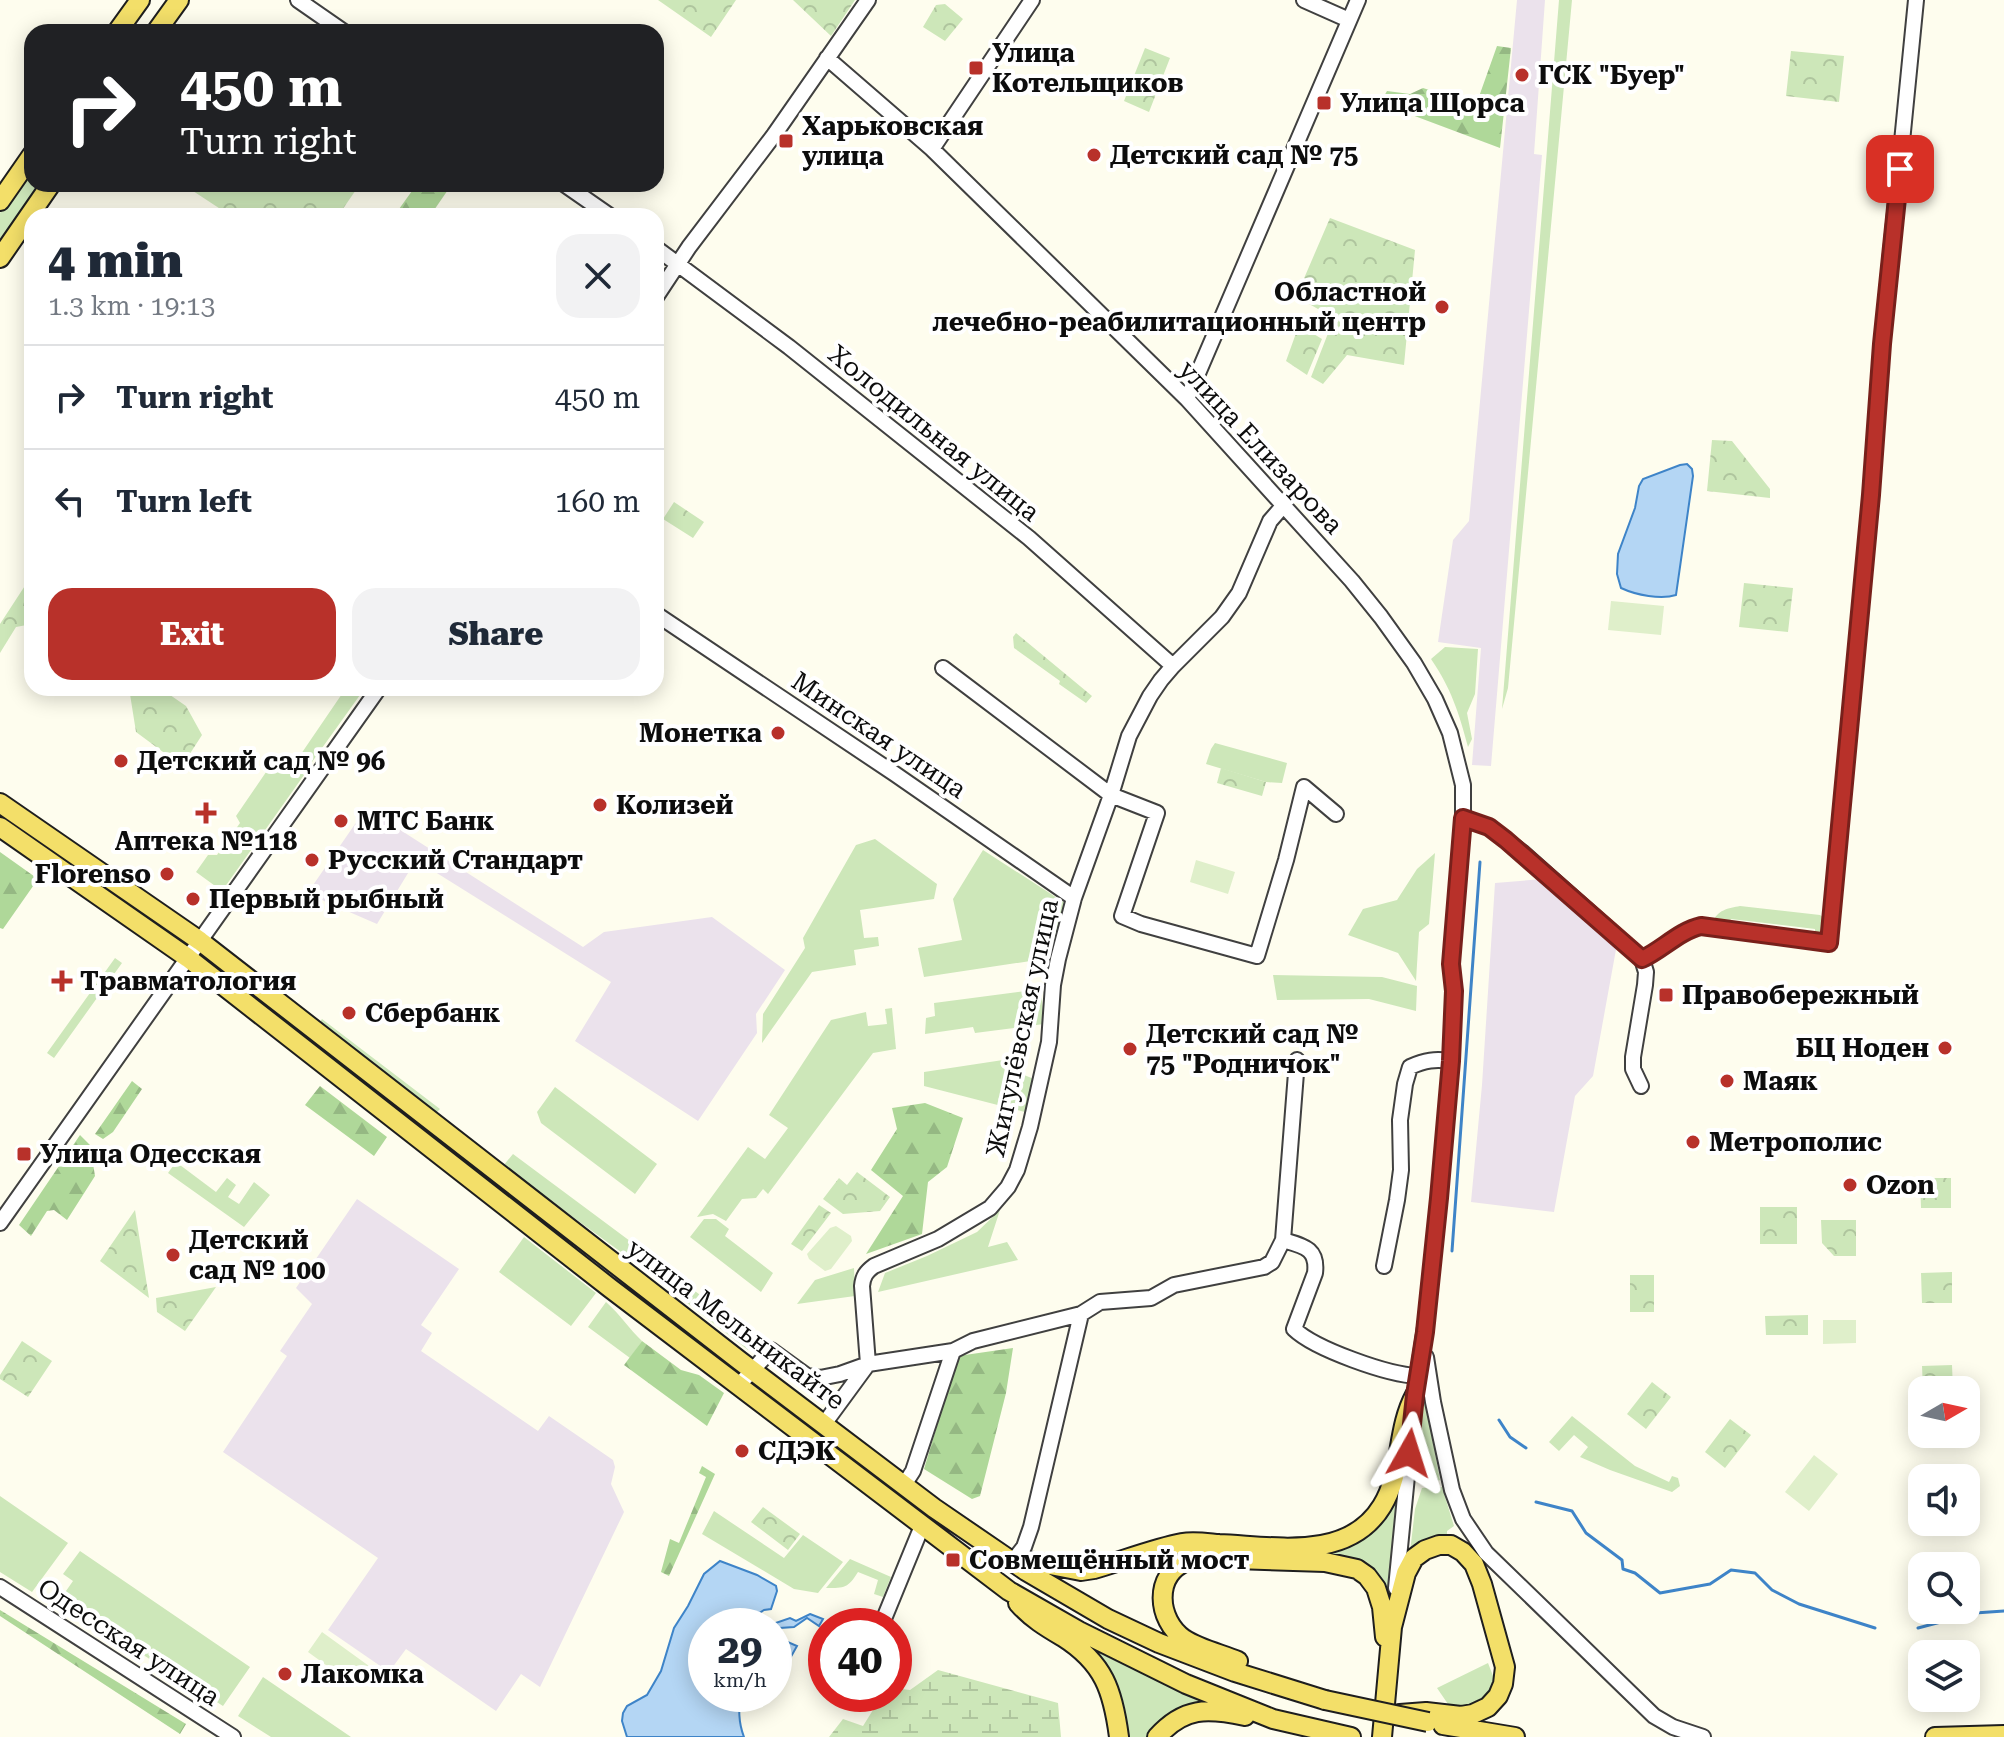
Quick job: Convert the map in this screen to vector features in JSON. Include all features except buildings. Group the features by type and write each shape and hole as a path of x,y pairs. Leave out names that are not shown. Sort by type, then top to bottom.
{"main road":[{"path":"123,24 140,0"},
{"path":"162,24 179,0"},
{"path":"0,201 24,166"},
{"path":"0,258 24,223"},
{"name":"улица Мельникайте","path":"0,803 200,941 882,1469 1054,1589 1159,1643 1293,1691 1393,1715 1427,1717 1515,1737"},
{"name":"улица Мельникайте","path":"0,827 188,958 554,1245 1009,1591 1186,1684 1273,1719 1351,1737"},
{"path":"86,886 98,870"},
{"path":"1013,1561 1081,1571 1182,1544 1302,1548 1352,1536 1376,1514 1390,1490 1407,1409 1415,1395"},
{"path":"871,1486 867,1471 882,1469"},
{"path":"1382,1737 1392,1627 1406,1573 1414,1558 1425,1550 1451,1545 1474,1564 1482,1584 1505,1667 1503,1684 1488,1707 1473,1714 1427,1717"},
{"path":"1293,1691 1264,1672 1186,1640 1176,1632 1162,1606 1163,1586 1173,1570 1188,1561 1206,1558 1325,1562 1357,1569 1376,1588 1390,1660"},
{"path":"1009,1591 1026,1612 1077,1646 1099,1668 1107,1680 1115,1707 1119,1737"},
{"path":"1157,1737 1178,1717 1208,1710 1273,1719"},
{"path":"1935,1737 2004,1735"}],"street":[{"path":"298,0 332,24"},
{"path":"664,286 868,0"},
{"path":"932,149 1032,0"},
{"path":"1304,0 1349,20"},
{"path":"1187,399 1358,0"},
{"path":"1642,959 1687,931 1701,926 1829,943 1916,0"},
{"name":"улица Елизарова","path":"827,58 932,149 1187,399 1352,581 1414,663 1435,699 1450,733 1463,785 1463,818 1451,964 1454,991 1451,1061 1425,1332"},
{"path":"576,192 598,208"},
{"name":"Холодильная улица","path":"664,254 789,347 1029,538 1173,666"},
{"name":"Жигулёвская улица","path":"868,1364 862,1286 868,1271 938,1239 990,1208 1008,1187 1017,1170 1049,1042 1053,985 1074,898 1135,723 1150,696 1173,666 1222,617 1239,593 1270,521 1283,506"},
{"name":"Минская улица","path":"664,619 1074,898"},
{"path":"943,668 1111,795 1157,813 1122,916 1141,924 1257,956 1304,787 1336,814"},
{"path":"0,1223 373,696"},
{"path":"1463,818 1489,827 1512,844 1642,959 1646,972 1645,985 1633,1057 1633,1069 1641,1086"},
{"path":"739,1385 771,1350 807,1376 820,1378 868,1364 953,1351 973,1341 1081,1314 1100,1302 1151,1298 1174,1285 1264,1267 1272,1262 1283,1240 1297,1060"},
{"path":"1384,1266 1401,1170 1400,1120 1410,1067 1425,1060 1451,1061"},
{"path":"1283,1240 1306,1247 1316,1264 1294,1329 1315,1344 1340,1354 1376,1367 1418,1376"},
{"path":"1013,1561 1024,1547 1031,1527 1081,1314"},
{"path":"1392,1627 1415,1395 1425,1332"},
{"path":"1425,1332 1427,1372 1452,1490 1463,1519 1486,1553 1654,1716 1673,1727 1703,1737"},
{"path":"904,1485 913,1471 953,1351"},
{"path":"824,1424 868,1364"},
{"path":"888,1608 922,1526"},
{"name":"Одесская улица","path":"0,1587 233,1737"}],"shaded area":[{"path":"1517,0 1545,0 1534,154 1542,155 1491,766 1472,765 1481,648 1438,642 1453,540 1469,521"},
{"path":"366,808 583,947 604,932 712,917 785,970 756,1014 757,1033 698,1121 575,1041 611,982 416,860 377,924 324,901 309,891"},
{"path":"1543,879 1617,944 1593,1076 1575,1096 1554,1212 1471,1202 1495,883"},
{"path":"357,1199 459,1269 421,1325 432,1333 421,1351 538,1431 549,1416 613,1460 615,1467 611,1484 624,1512 540,1687 521,1674 496,1711 406,1649 389,1672 328,1630 378,1558 223,1452 287,1356 280,1351 312,1304 296,1288"}],"green space":[{"path":"658,0 736,0 711,37"},
{"path":"793,0 855,0 831,36"},
{"path":"1559,0 1572,0 1508,688 1502,709"},
{"path":"945,4 963,19 945,41 923,27 936,5"},
{"path":"1497,46 1511,48 1500,148 1380,103 1387,91 1410,94 1423,88 1476,105"},
{"path":"1145,48 1170,58 1149,112 1124,101"},
{"path":"1791,51 1844,56 1839,102 1786,96"},
{"path":"24,179 24,192 36,192 0,245 0,213"},
{"path":"195,192 354,192 344,208 219,208"},
{"path":"411,192 446,192 436,208 400,208"},
{"path":"1330,218 1415,250 1404,365 1347,355 1323,384 1311,377 1334,318 1302,300 1299,290"},
{"path":"1299,325 1322,339 1307,375 1286,361"},
{"path":"1712,440 1732,441 1770,489 1770,498 1707,491"},
{"path":"674,502 704,522 693,538 664,517"},
{"path":"1744,583 1793,588 1788,632 1739,627"},
{"path":"24,587 24,626 16,627 0,653 0,624"},
{"path":"1611,601 1664,606 1661,635 1608,630"},
{"path":"1016,633 1092,696 1086,703 1014,648 1013,637"},
{"path":"1445,647 1478,649 1475,694 1467,713 1472,739 1468,747 1454,701 1431,659"},
{"path":"130,696 172,696 186,706 202,735 182,766 136,732"},
{"path":"341,696 359,696 312,762 301,754"},
{"path":"1215,743 1287,763 1282,783 1266,782 1206,764"},
{"path":"277,756 304,775 222,891 196,872 208,855 217,855 240,823 236,816"},
{"path":"1221,768 1266,782 1262,796 1217,783"},
{"path":"875,839 937,884 934,899 860,910 864,938 878,937 879,946 854,950 856,965 812,972 762,1043 763,1014 805,948 803,938 856,845"},
{"path":"983,850 1068,905 1050,958 924,977 918,948 962,940 953,899"},
{"path":"0,852 38,879 3,929 0,928"},
{"path":"1435,853 1429,924 1419,932 1416,981 1398,953 1348,935 1363,909 1397,900 1417,869"},
{"path":"1196,860 1235,872 1228,894 1190,882"},
{"path":"1740,906 1820,915 1825,921 1823,932 1815,934 1815,929 1731,919 1728,924 1713,923 1720,912"},
{"path":"115,958 122,963 54,1058 47,1053"},
{"path":"1273,975 1382,977 1417,986 1416,1011 1369,999 1277,1000"},
{"path":"1041,989 1044,1024 975,1033 973,1027 925,1034 926,1018 935,1016 934,1003"},
{"path":"892,1008 896,1049 873,1053 768,1194 763,1189 756,1198 742,1199 726,1221 713,1214 697,1217 748,1147 765,1159 788,1128 769,1115 831,1020 866,1012 868,1026 887,1024 885,1009"},
{"path":"322,1019 440,1109 435,1114 318,1025"},
{"path":"1003,1060 1006,1076 1024,1075 1034,1079 1025,1112 924,1086 924,1072"},
{"path":"132,1081 142,1089 113,1132 103,1139 95,1134"},
{"path":"320,1086 387,1137 374,1156 305,1105"},
{"path":"555,1087 657,1164 635,1194 541,1123 537,1112"},
{"path":"925,1103 963,1118 947,1167 928,1182 922,1234 866,1254 903,1196 871,1170 897,1129 892,1108"},
{"path":"80,1135 90,1145 95,1176 67,1220 54,1210 47,1211 31,1236 19,1225"},
{"path":"513,1154 634,1244 625,1255 503,1166"},
{"path":"176,1162 216,1192 227,1178 236,1185 228,1197 239,1204 254,1182 270,1195 244,1227 168,1173"},
{"path":"857,1172 890,1197 880,1211 843,1214 823,1199 839,1178 847,1185"},
{"path":"1920,1178 1951,1178 1951,1208 1921,1208"},
{"path":"819,1205 831,1213 802,1251 791,1244"},
{"path":"1760,1207 1797,1207 1797,1244 1760,1244"},
{"path":"135,1210 149,1298 100,1261"},
{"path":"1000,1210 988,1247 1007,1242 1018,1260 878,1292 885,1273 977,1232"},
{"path":"704,1219 716,1219 729,1229 725,1236 773,1273 761,1292 690,1237"},
{"path":"1821,1220 1856,1220 1856,1256 1834,1256 1822,1243"},
{"path":"836,1226 851,1236 852,1241 831,1269 825,1271 807,1254 830,1228"},
{"path":"524,1237 596,1293 571,1326 499,1272"},
{"path":"646,1254 757,1338 748,1350 638,1265"},
{"path":"854,1268 855,1296 797,1304 815,1280"},
{"path":"1952,1272 1952,1303 1922,1303 1921,1273"},
{"path":"1630,1275 1654,1275 1654,1312 1630,1312"},
{"path":"216,1287 185,1331 157,1312 156,1298"},
{"path":"606,1302 642,1341 630,1358 588,1327"},
{"path":"1808,1315 1808,1335 1766,1335 1765,1316"},
{"path":"1823,1320 1856,1320 1856,1343 1823,1344"},
{"path":"22,1341 52,1361 28,1397 0,1379"},
{"path":"642,1341 681,1370 699,1375 724,1393 707,1426 624,1365"},
{"path":"1013,1348 1006,1393 980,1496 972,1499 924,1469 958,1356"},
{"path":"1952,1365 1952,1376 1922,1376 1922,1366"},
{"path":"1652,1382 1671,1397 1646,1429 1627,1414"},
{"path":"1423,1394 1440,1480 1434,1482 1421,1481 1424,1457 1421,1456 1419,1439"},
{"path":"1572,1416 1635,1466 1669,1482 1672,1476 1678,1478 1680,1486 1672,1492 1580,1457 1588,1447 1574,1435 1559,1451 1549,1442"},
{"path":"1730,1419 1751,1435 1725,1468 1705,1452"},
{"path":"1814,1455 1838,1474 1809,1511 1785,1492"},
{"path":"702,1466 715,1474 669,1576 661,1572 670,1539 679,1543 706,1477 699,1473"},
{"path":"1442,1487 1454,1526 1447,1531 1447,1536 1427,1540 1410,1552 1415,1509 1422,1488"},
{"path":"0,1496 68,1543 32,1592 0,1572"},
{"path":"1397,1498 1388,1596 1377,1580 1300,1553 1380,1522"},
{"path":"763,1507 800,1534 788,1550 751,1522"},
{"path":"714,1511 784,1558 803,1535 843,1562 818,1593 794,1589 702,1534"},
{"path":"80,1551 250,1667 223,1706 59,1601 73,1581 63,1574"},
{"path":"850,1559 891,1577 883,1597 874,1594 878,1580 858,1572 845,1586 826,1588"},
{"path":"0,1610 186,1724 180,1734 0,1616"},
{"path":"322,1632 369,1666 355,1686 308,1652"},
{"path":"1095,1651 1204,1702 1182,1707 1150,1737 1127,1737 1117,1692"},
{"path":"1488,1663 1495,1681 1486,1694 1471,1703 1450,1707 1437,1688"},
{"path":"938,1670 1058,1703 1061,1737 829,1737 843,1719 863,1726 872,1712 912,1712 912,1689"},
{"path":"263,1677 351,1737 271,1737 238,1716"}],"water":[{"path":"1687,464 1693,476 1676,595 1648,596 1621,588 1617,574 1618,554 1635,508 1639,486 1643,479"},
{"path":"720,1561 776,1586 771,1608 688,1608 688,1712 739,1712 744,1737 627,1737 623,1713 627,1706 647,1695 661,1671 674,1628 704,1574"},
{"path":"808,1615 808,1619 792,1627 792,1619 796,1621"}],"waterway":[{"path":"1452,1251 1480,862"},
{"path":"1499,1420 1510,1437 1526,1448"},
{"path":"1536,1502 1572,1511 1586,1533 1622,1560 1623,1569 1635,1573 1660,1593 1710,1584 1731,1570 1755,1573 1772,1590 1799,1604 1875,1628"},
{"path":"1918,1628 1975,1613 2004,1611"}],"place":[{"name":"Улица Котельщиков","path":"976,68"},
{"name":"ГСК \"Буер\"","path":"1522,75"},
{"name":"Улица Щорса","path":"1324,103"},
{"name":"Харьковская улица","path":"786,141"},
{"name":"Детский сад № 75","path":"1094,155"},
{"name":"Областной лечебно-реабилитационный центр","path":"1442,307"},
{"name":"Монетка","path":"778,733"},
{"name":"Детский сад № 96","path":"121,761"},
{"name":"Колизей","path":"600,805"},
{"name":"Аптека №118","path":"206,813"},
{"name":"МТС Банк","path":"341,821"},
{"name":"Русский Стандарт","path":"312,860"},
{"name":"Florenso","path":"167,874"},
{"name":"Первый рыбный","path":"193,899"},
{"name":"Травматология","path":"62,981"},
{"name":"Правобережный","path":"1666,995"},
{"name":"Сбербанк","path":"349,1013"},
{"name":"БЦ Ноден","path":"1945,1048"},
{"name":"Детский сад № 75 \"Родничок\"","path":"1130,1049"},
{"name":"Маяк","path":"1727,1081"},
{"name":"Метрополис","path":"1693,1142"},
{"name":"Улица Одесская","path":"24,1154"},
{"name":"Ozon","path":"1850,1185"},
{"name":"Детский сад № 100","path":"173,1255"},
{"name":"СДЭК","path":"742,1451"},
{"name":"Совмещённый мост","path":"953,1560"},
{"name":"Лакомка","path":"285,1674"}],"route":[{"path":"1409,1453 1425,1332 1451,1061 1454,991 1451,964 1463,818 1489,827 1523,853 1642,959 1694,927 1701,926 1829,943 1900,169"}]}
